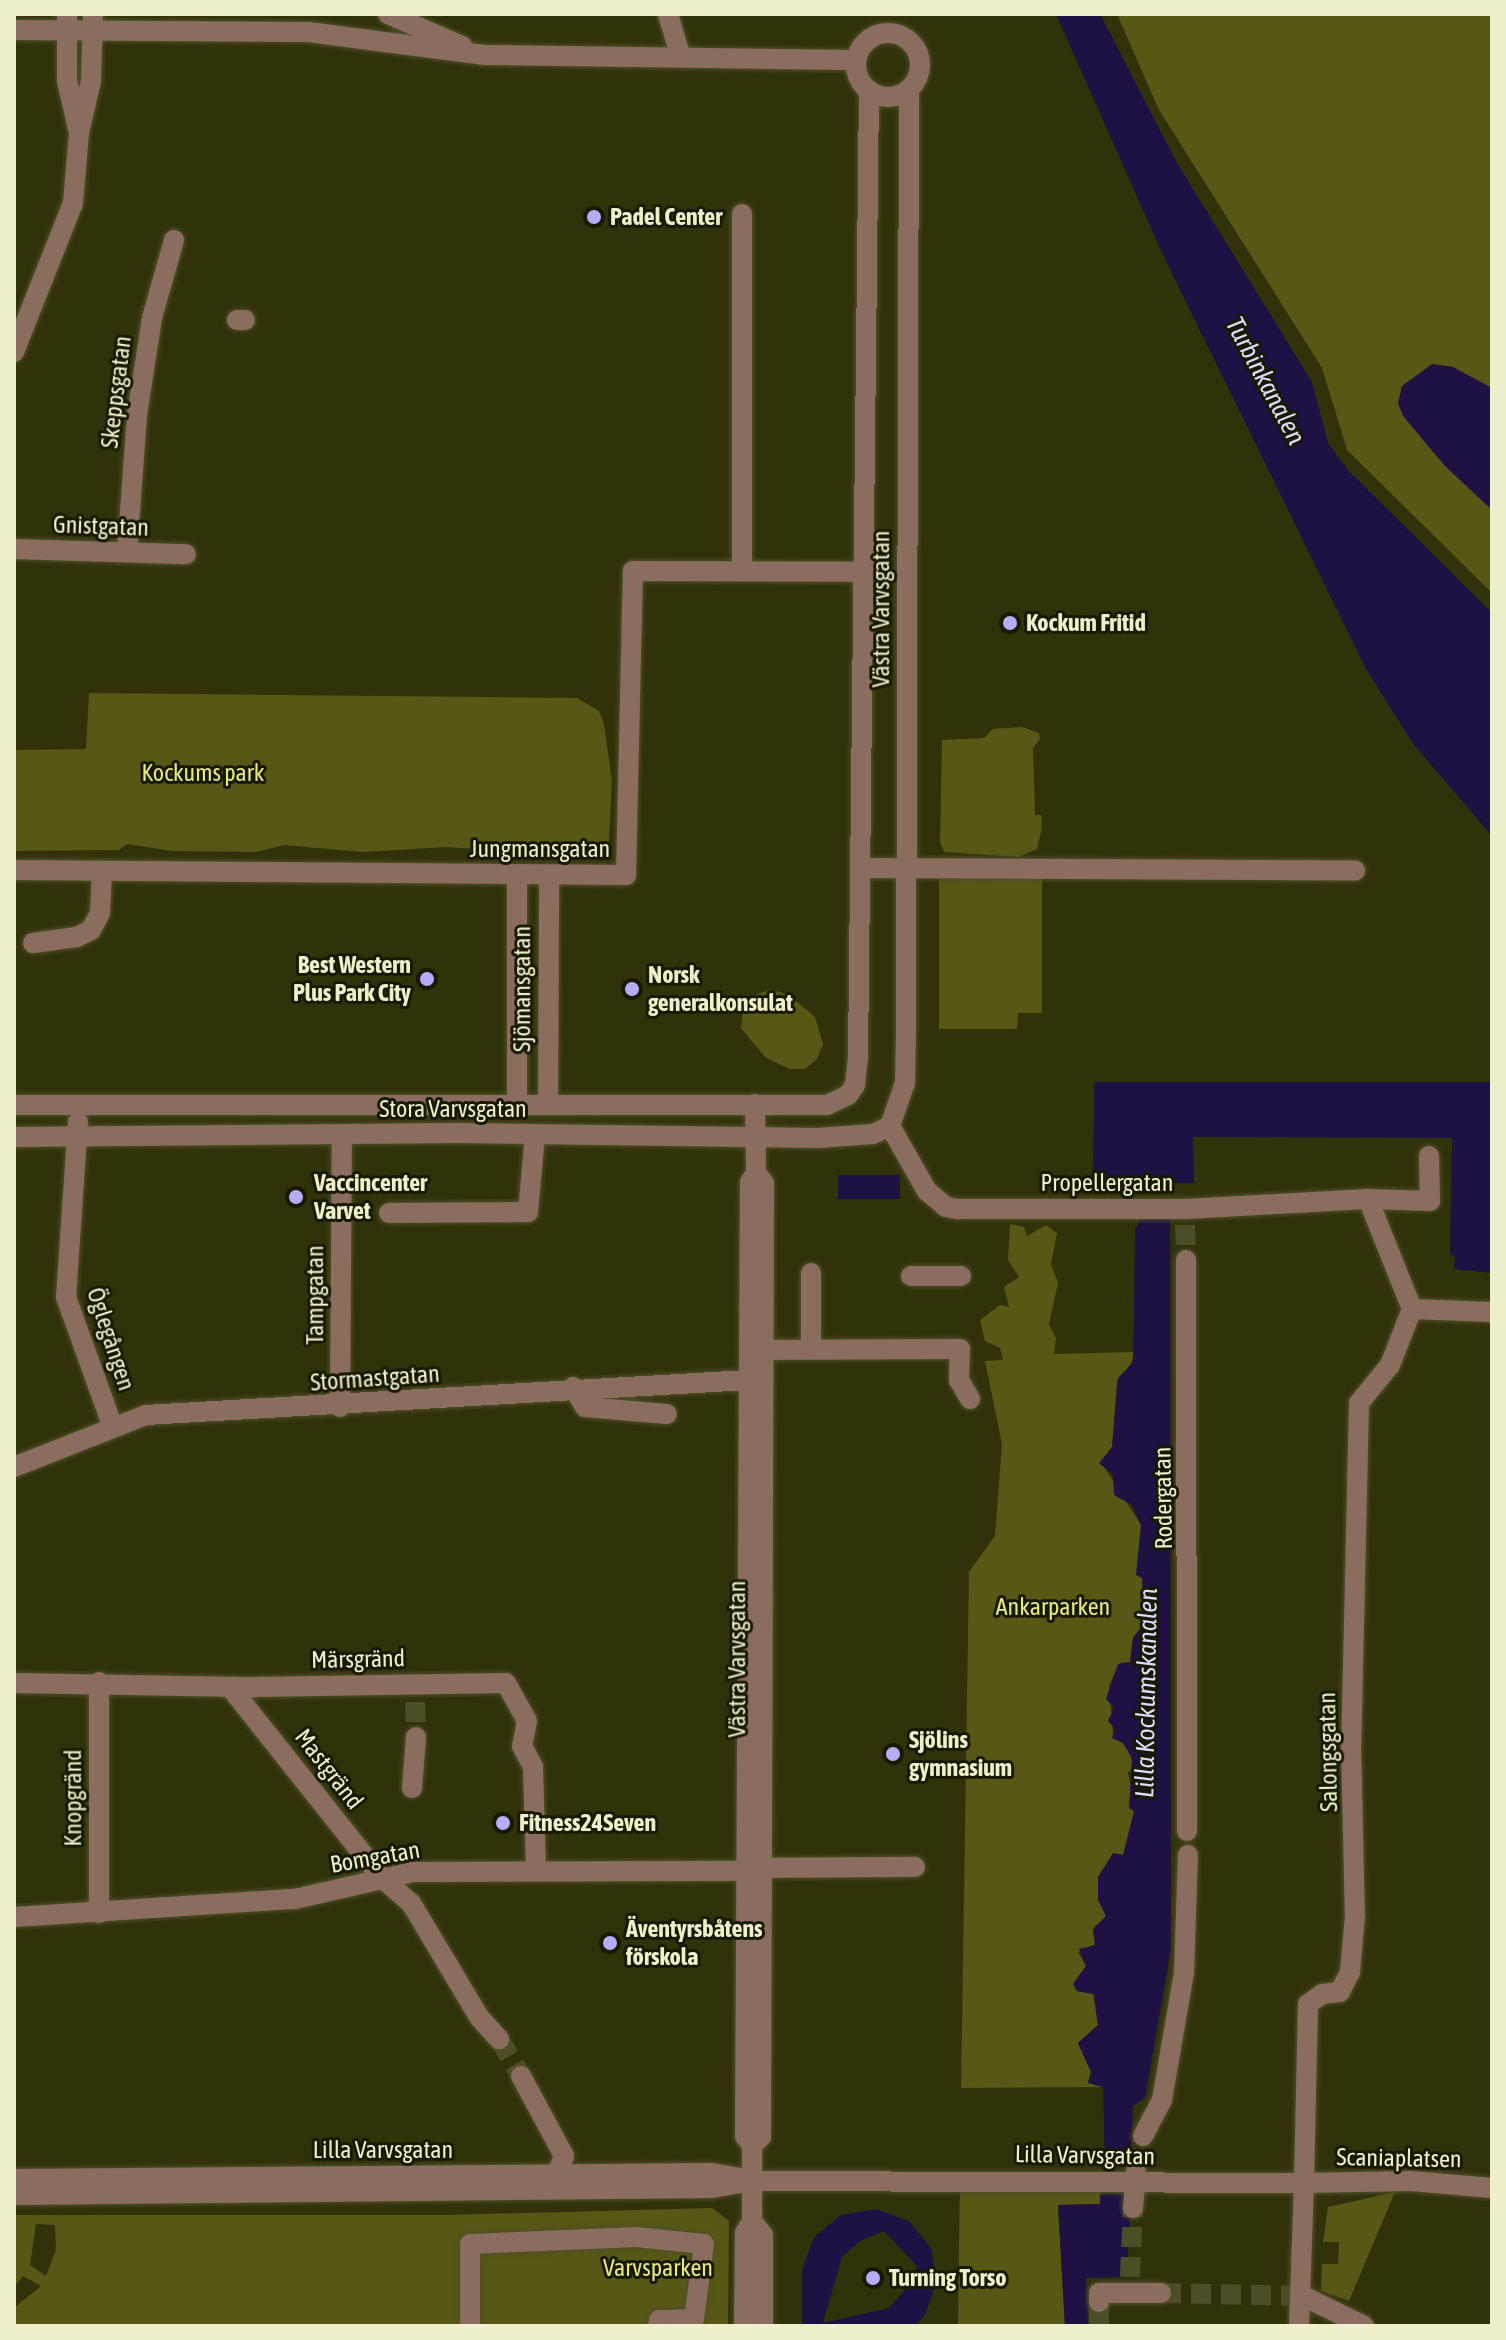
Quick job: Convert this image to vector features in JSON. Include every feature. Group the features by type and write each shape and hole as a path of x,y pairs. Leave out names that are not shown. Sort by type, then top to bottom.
{"street":[{"path":"388,14 484,55"},
{"path":"668,14 680,55"},
{"path":"900,35 874,36 856,60 861,82 869,90 888,97 909,89 920,70 920,59 900,35 902,14"},
{"path":"14,30 67,22 92,22 308,32 484,55 680,55 856,60"},
{"path":"67,22 67,81 79,133"},
{"path":"14,352 73,203 79,133 91,81 92,22"},
{"name":"Västra Varvsgatan","path":"890,1126 905,1083 909,89"},
{"name":"Västra Varvsgatan","path":"848,1095 858,1072 869,90"},
{"path":"742,214 742,570"},
{"name":"Skeppsgatan","path":"127,552 137,415 152,318 174,240"},
{"name":"Gnistgatan","path":"14,549 186,554"},
{"name":"Jungmansgatan","path":"14,870 626,875 633,571 864,572"},
{"path":"861,868 1355,871"},
{"path":"33,943 77,937 91,930 100,913 102,872"},
{"name":"Sjömansgatan","path":"517,875 517,1103"},
{"name":"Sjömansgatan","path":"548,1103 549,875"},
{"name":"Stora Varvsgatan","path":"14,1105 827,1105 848,1095"},
{"name":"Öglegången","path":"80,1104 71,1172 66,1297 112,1425"},
{"name":"Västra Varvsgatan","path":"744,2326 745,2233 752,2221 752,2145 745,2136 754,1869 756,1350 764,1183 756,1173 755,1104"},
{"name":"Stora Varvsgatan","path":"14,1137 857,1136 890,1126"},
{"name":"Propellergatan","path":"890,1126 927,1191 946,1207 1185,1217 1368,1199 1430,1201 1429,1156"},
{"name":"Tampgatan","path":"340,1407 342,1135"},
{"path":"389,1213 528,1212 535,1135"},
{"path":"1368,1199 1412,1309 1492,1312"},
{"name":"Rodergatan","path":"1186,1260 1187,1831"},
{"path":"811,1273 811,1349"},
{"path":"911,1276 961,1276"},
{"name":"Salongsgatan","path":"1304,2183 1308,2004 1322,1994 1340,1992 1350,1972 1355,1915 1351,1744 1359,1403 1390,1365 1412,1309"},
{"path":"756,1350 960,1349 959,1380 970,1399"},
{"name":"Västra Varvsgatan","path":"754,1869 748,1380 756,1350"},
{"name":"Stormastgatan","path":"14,1467 112,1425 146,1415 340,1407 573,1387 748,1380"},
{"path":"573,1387 585,1407 667,1414"},
{"name":"Märsgränd","path":"14,1683 99,1682 414,1693 506,1683 519,1699 527,1721 522,1746 533,1767 536,1870"},
{"name":"Knopgränd","path":"99,1682 99,1913"},
{"name":"Mastgränd","path":"230,1687 382,1878 411,1903 479,2017 499,2039"},
{"path":"412,1788 416,1737"},
{"path":"1143,2136 1162,2100 1184,1973 1188,1855"},
{"name":"Bomgatan","path":"14,1917 295,1899 413,1872 915,1867"},
{"path":"521,2076 564,2156 557,2175"},
{"name":"Lilla Varvsgatan","path":"14,2179 712,2173 752,2181"},
{"path":"1133,2178 1133,2208"},
{"name":"Lilla Varvsgatan","path":"14,2195 712,2188 752,2181 1109,2183 1133,2178 1304,2183"},
{"name":"Scaniaplatsen","path":"1304,2183 1411,2181 1492,2188"},
{"path":"1299,2326 1303,2296 1304,2183"},
{"name":"Västra Varvsgatan","path":"752,2221 763,2235 763,2326"},
{"path":"470,2326 470,2244 636,2237 704,2244 694,2319 659,2320 658,2326"},
{"path":"1099,2302 1099,2293 1130,2285 1161,2293"},
{"path":"1303,2296 1364,2326"}],"green space":[{"path":"1117,14 1492,14 1492,593 1347,450 1322,368 1159,110"},
{"name":"Kockums park","path":"89,693 577,698 599,711 604,724 612,781 608,857 446,847 363,852 284,845 256,852 172,851 127,844 119,850 14,851 14,750 86,749"},
{"path":"1022,727 1039,733 1040,739 1033,748 1035,815 1041,815 1042,828 1037,849 1019,857 944,852 940,842 942,740 984,738 993,729"},
{"path":"939,879 1042,879 1042,1013 1018,1013 1017,1029 939,1029"},
{"path":"770,989 789,995 815,1017 823,1044 817,1059 805,1069 789,1069 765,1057 741,1028 744,1000"},
{"name":"Ankarparken","path":"1010,1224 1024,1227 1027,1236 1046,1225 1057,1233 1051,1264 1058,1283 1049,1324 1056,1338 1054,1354 1134,1352 1130,1369 1117,1381 1112,1447 1101,1462 1141,1525 1144,1624 1133,1638 1130,1662 1120,1663 1109,1685 1113,1736 1126,1746 1135,1768 1128,1772 1135,1810 1123,1856 1110,1864 1101,1882 1099,1897 1106,1917 1095,1926 1095,1945 1078,1952 1086,1966 1073,1984 1077,1991 1093,1994 1098,2025 1078,2043 1091,2072 1088,2083 1103,2087 961,2088 969,1572 995,1536 1002,1444 985,1361 1003,1360 1000,1348 985,1341 980,1320 1000,1305 1009,1307 1004,1287 1019,1277 1008,1260"},
{"path":"960,2179 1103,2184 1100,2204 1058,2205 1065,2326 958,2326"},
{"path":"1395,2192 1349,2301 1321,2291 1322,2264 1338,2264 1339,2242 1323,2242 1328,2207"},
{"name":"Varvsparken","path":"712,2208 729,2221 728,2326 14,2326 14,2308 41,2286 23,2276 14,2287 14,2215 448,2215","holes":["36,2224 55,2225 56,2250 46,2276 30,2265"]}],"water":[{"name":"Turbinkanalen","path":"1056,14 1100,14 1177,163 1312,382 1328,443 1347,469 1492,613 1492,836 1414,745 1366,669 1163,255"},
{"path":"1432,364 1453,367 1492,388 1492,510 1445,466 1403,416 1398,403 1402,386"},
{"path":"1094,1082 1492,1082 1492,1273 1454,1269 1455,1256 1450,1255 1452,1138 1193,1137 1194,1183 1093,1183"},
{"path":"838,1175 900,1175 900,1199 838,1199"},
{"name":"Lilla Kockumskanalen","path":"1170,1217 1171,1948 1145,2098 1133,2106 1130,2166 1105,2166 1103,2087 1088,2083 1091,2072 1078,2043 1098,2025 1094,1994 1077,1991 1073,1984 1086,1966 1079,1949 1095,1945 1093,1929 1106,1916 1098,1900 1098,1877 1113,1853 1123,1855 1134,1811 1129,1808 1132,1758 1123,1743 1112,1738 1115,1729 1108,1721 1114,1708 1106,1699 1118,1664 1130,1662 1133,1638 1144,1623 1142,1578 1136,1575 1141,1525 1132,1505 1114,1495 1113,1475 1099,1463 1112,1447 1118,1378 1133,1362 1135,1230 1141,1218"},
{"path":"1131,2193 1127,2277 1086,2278 1088,2326 1065,2326 1058,2205 1100,2204 1100,2194"},
{"path":"876,2209 909,2221 931,2248 937,2282 925,2315 915,2326 802,2326 802,2270 814,2237 841,2215","holes":["884,2231 917,2266 905,2290 889,2308 823,2323 842,2257 860,2241"]}],"tunnel":[{"path":"1185,1225 1186,1260"},
{"path":"415,1702 416,1737"},
{"path":"499,2039 521,2076"},
{"path":"1136,2169 1143,2136"},
{"path":"1130,2277 1133,2208"},
{"path":"1161,2293 1303,2296"},
{"path":"1099,2302 1099,2326"}],"place":[{"name":"Padel Center","path":"594,217"},
{"name":"Kockum Fritid","path":"1010,623"},
{"name":"Best Western Plus Park City","path":"427,979"},
{"name":"Norsk generalkonsulat","path":"632,989"},
{"name":"Vaccincenter Varvet","path":"296,1197"},
{"name":"Sjölins gymnasium","path":"893,1754"},
{"name":"Fitness24Seven","path":"503,1823"},
{"name":"Äventyrsbåtens förskola","path":"610,1943"},
{"name":"Turning Torso","path":"873,2278"}]}
